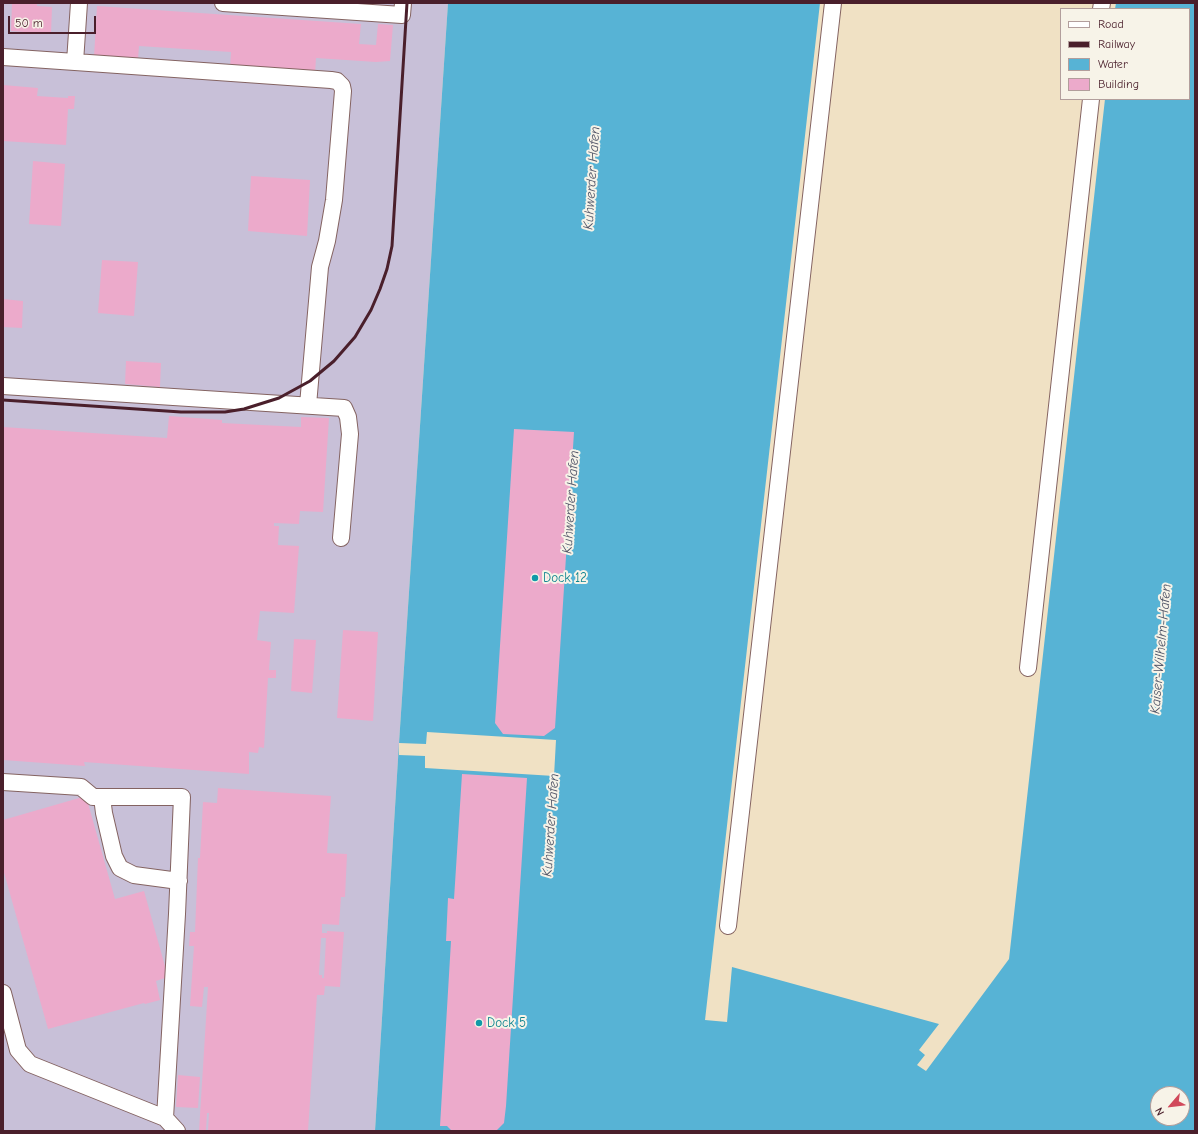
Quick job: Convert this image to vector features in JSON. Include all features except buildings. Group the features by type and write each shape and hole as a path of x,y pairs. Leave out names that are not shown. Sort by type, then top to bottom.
{"lane":[{"path":"75,62 79,3"},
{"path":"223,3 402,15 403,3"},
{"path":"728,926 833,3"},
{"path":"3,57 338,81 342,86 343,91 334,200 327,241 320,267 308,406"},
{"path":"1028,668 1091,100"},
{"path":"3,386 344,408 348,418 350,434 341,538"},
{"path":"3,782 81,787 93,797 182,797 179,881 165,1118"},
{"path":"102,797 104,814 114,856 120,868 134,875 179,881"},
{"path":"3,993 18,1050 30,1064 165,1118 177,1131"}],"shaded area":[{"path":"3,3 448,3 375,1131 3,1131"}],"water":[{"path":"448,3 820,3 705,1020 727,1022 732,967 939,1024 919,1050 925,1055 917,1065 926,1071 1009,959 1105,100 1190,100 1190,8 1115,8 1116,3 1195,3 1195,1131 375,1131"}],"pier":[{"path":"427,732 556,740 554,776 425,768 425,756 399,755 399,743 426,744"}],"railway":[{"path":"3,400 181,412 225,412 244,409 279,398 310,381 334,361 355,337 371,310 387,269 392,246 407,3"}],"place":[{"name":"Dock 12","path":"535,578"},
{"name":"Dock 5","path":"479,1023"}],"water label":[{"name":"Kuhwerder Hafen","path":"592,178"},
{"name":"Kuhwerder Hafen","path":"571,502"},
{"name":"Kaiser-Wilhelm-Hafen","path":"1161,649"},
{"name":"Kuhwerder Hafen","path":"551,825"}]}
